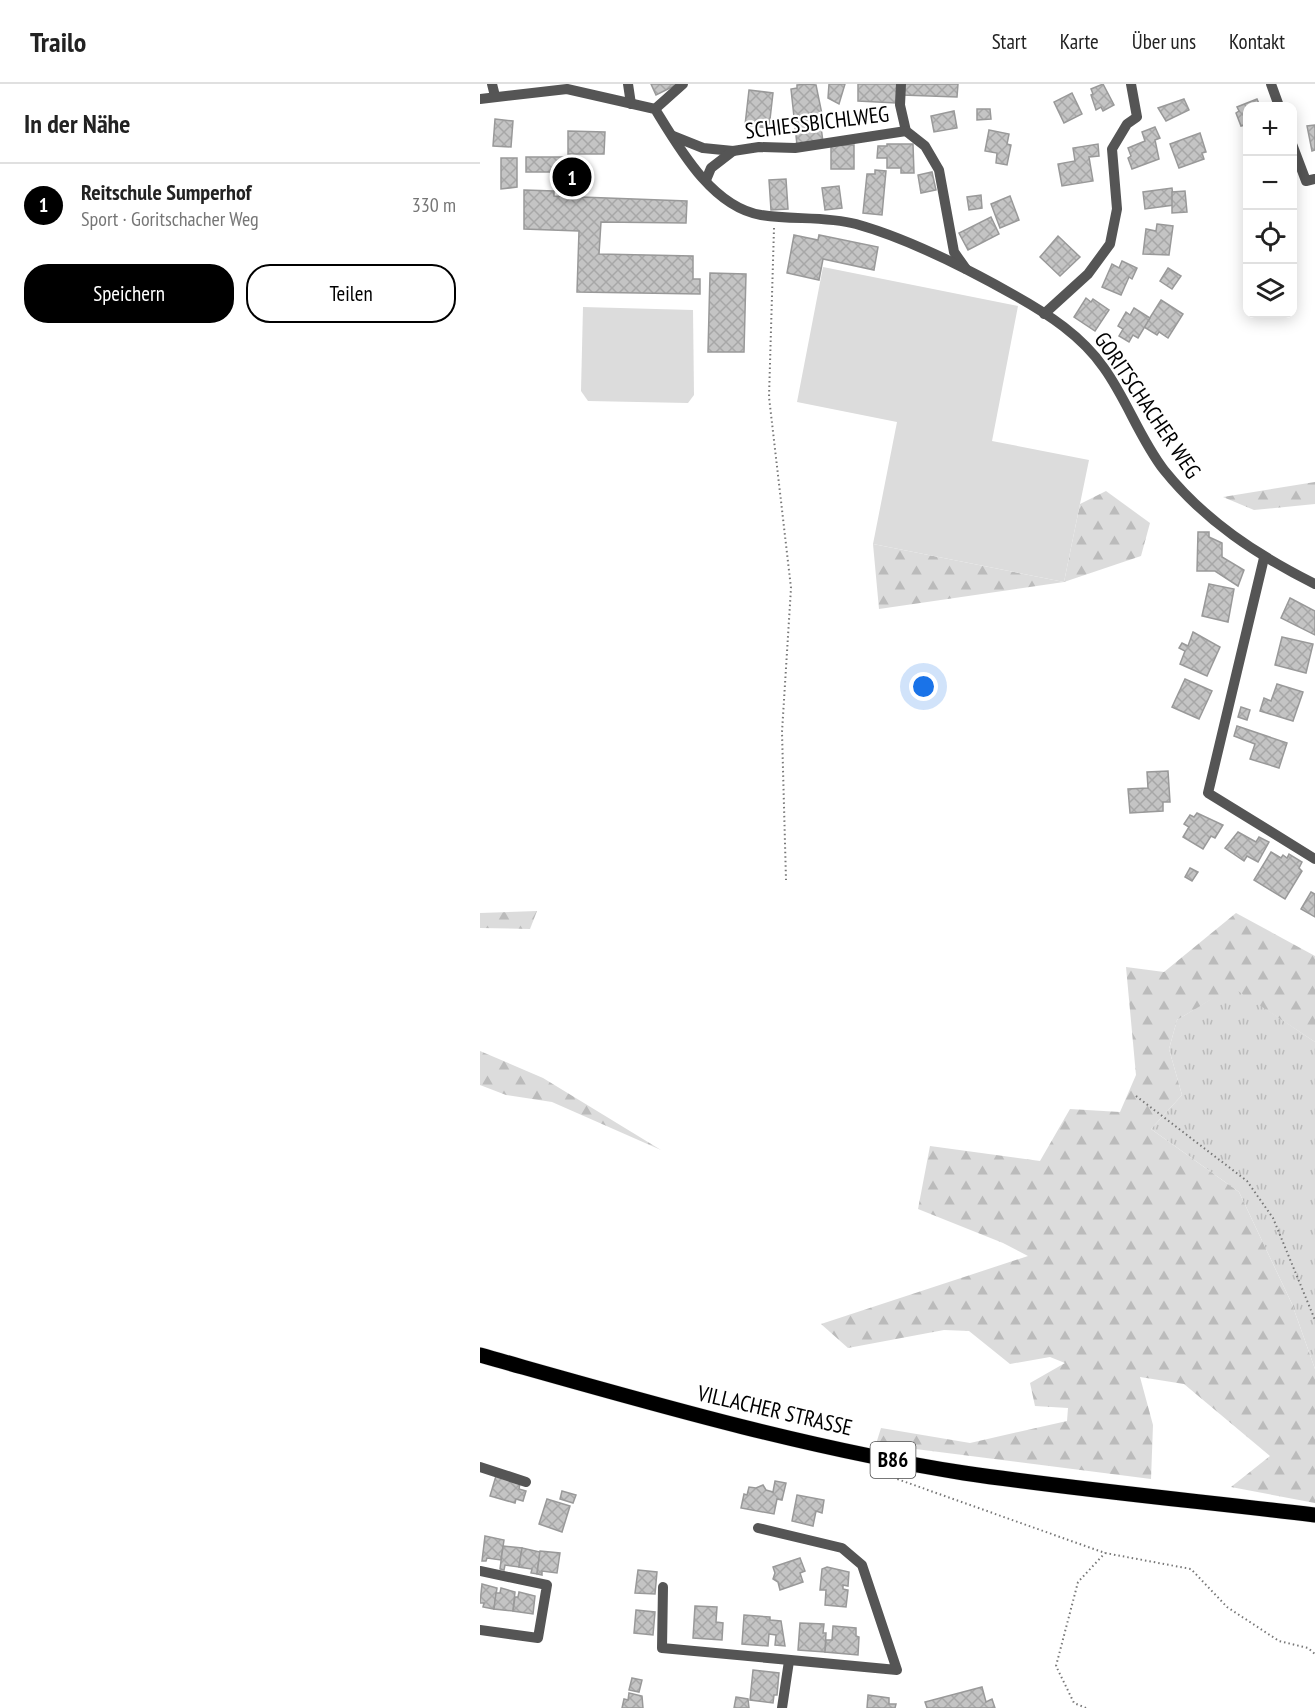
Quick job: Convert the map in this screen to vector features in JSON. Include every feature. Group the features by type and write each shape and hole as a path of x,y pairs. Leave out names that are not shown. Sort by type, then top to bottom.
{"main road":[{"name":"VILLACHER STRASSE","path":"480,1355 750,1430 900,1461 1077,1488 1315,1515"}],"street":[{"path":"492,84 495,96"},
{"path":"628,84 631,104"},
{"path":"480,99 567,90 655,109 683,84"},
{"name":"SCHIESSBICHLWEG","path":"901,84 900,105 906,131 925,146 939,170 954,252 968,272"},
{"path":"1044,314 1088,274 1110,244 1117,209 1112,149 1127,124 1137,117 1131,84"},
{"path":"1271,84 1278,102"},
{"name":"GORITSCHACHER WEG","path":"655,109 671,135 706,180 726,200 759,215 855,224 930,253 1044,314 1077,336 1105,369 1163,468 1192,502 1264,558 1315,584"},
{"name":"SCHIESSBICHLWEG","path":"671,135 703,148 733,151 759,147 795,148 906,131"},
{"name":"SCHIESSBICHLWEG","path":"706,180 711,168 733,151"},
{"path":"1297,155 1306,181 1315,179"},
{"path":"1264,558 1208,793 1315,860"},
{"path":"480,1467 526,1482"},
{"path":"663,1587 662,1648 897,1670 862,1565 842,1548 758,1528"},
{"path":"480,1571 547,1585 538,1638 480,1630"},
{"path":"782,1708 789,1661"}],"path":[{"path":"774,223 769,397 791,588 782,732 786,880"},
{"path":"1136,1096 1247,1181 1273,1218 1315,1320"},
{"path":"900,1461 897,1479 1105,1553 1191,1569 1227,1607 1280,1641 1308,1648 1315,1654"},
{"path":"1086,1708 1074,1703 1056,1665 1078,1582 1105,1553"}],"green space":[{"path":"823,267 1018,306 992,441 1089,460 1064,582 873,544 897,422 797,402"},
{"path":"583,307 693,310 694,395 688,403 588,401 581,391"},
{"path":"1315,482 1315,504 1254,510 1223,497"},
{"path":"1106,491 1150,523 1141,556 1064,582 1080,504"},
{"path":"873,544 1064,582 879,609"},
{"path":"537,911 530,929 480,928 480,913"},
{"path":"1236,913 1315,956 1315,1042 1232,987 1177,1020 1169,1049 1182,1095 1151,1129 1239,1192 1292,1304 1315,1369 1315,1503 1231,1487 1270,1456 1184,1384 1140,1377 1153,1425 1151,1479 876,1444 881,1428 970,1443 1067,1421 1068,1408 1035,1406 1030,1383 1065,1363 1050,1357 1010,1364 969,1331 944,1330 848,1348 821,1324 1028,1256 1003,1243 918,1209 930,1146 1040,1161 1070,1109 1120,1112 1136,1075 1126,967 1164,972"},
{"path":"1232,986 1315,1042 1315,1369 1292,1304 1239,1192 1151,1129 1182,1095 1169,1049 1177,1020"},
{"path":"480,1051 543,1078 661,1150 552,1102 506,1095 480,1085"}],"building":[{"path":"651,84 678,84 656,95"},
{"path":"829,84 845,84 839,104 828,98"},
{"path":"858,84 897,84 896,103 858,101"},
{"path":"903,84 958,84 957,97 902,95"},
{"path":"1103,84 1114,105 1103,111 1101,107 1096,110 1091,89"},
{"path":"797,85 816,85 823,119 820,119 823,142 797,145 791,89 797,88"},
{"path":"749,90 773,93 769,128 745,125"},
{"path":"1072,93 1082,114 1064,123 1054,102"},
{"path":"1184,99 1189,110 1166,121 1158,108"},
{"path":"1243,105 1243,126 1241,126 1236,113 1239,111 1237,107"},
{"path":"977,109 990,109 991,119 977,120"},
{"path":"954,111 957,128 934,132 931,116"},
{"path":"495,119 513,121 511,147 493,146"},
{"path":"1315,125 1315,150 1312,151 1307,126"},
{"path":"1155,127 1160,138 1155,140 1159,159 1132,169 1128,158 1131,156 1128,148 1145,141 1142,132"},
{"path":"989,130 1009,134 1007,144 1011,145 1007,165 996,163 997,153 985,151"},
{"path":"568,131 605,132 604,154 568,154"},
{"path":"1200,133 1206,152 1202,153 1204,159 1179,168 1170,144"},
{"path":"887,144 913,144 914,173 901,173 901,168 887,168 887,158 877,158 878,146 887,146"},
{"path":"1098,144 1099,156 1089,157 1093,181 1062,186 1058,164 1075,161 1073,148"},
{"path":"831,145 854,145 854,169 831,169"},
{"path":"526,157 564,157 565,172 526,172"},
{"path":"501,158 517,158 517,187 501,189"},
{"path":"875,170 886,171 882,215 863,213 867,174 875,174"},
{"path":"932,172 936,190 921,193 918,175"},
{"path":"786,179 788,209 771,210 769,180"},
{"path":"839,186 842,208 825,210 822,188"},
{"path":"1172,188 1174,205 1145,209 1143,192"},
{"path":"524,190 554,191 554,196 687,201 686,223 601,222 599,254 693,256 693,279 700,279 700,294 577,292 579,231 524,229"},
{"path":"1185,191 1187,212 1172,213 1172,192"},
{"path":"981,195 982,208 969,210 967,197"},
{"path":"1010,196 1019,220 1000,228 991,204"},
{"path":"991,217 999,234 968,250 959,233"},
{"path":"1157,224 1173,226 1169,255 1143,254 1146,229 1156,231"},
{"path":"794,235 818,240 819,235 878,247 874,270 823,259 819,280 787,273"},
{"path":"1058,236 1080,257 1060,276 1040,257"},
{"path":"1122,261 1137,268 1132,279 1129,277 1121,295 1102,287 1112,264 1119,268"},
{"path":"1168,268 1181,276 1172,289 1160,281"},
{"path":"710,273 746,274 744,352 708,352"},
{"path":"1086,298 1091,302 1093,299 1109,310 1095,331 1074,317"},
{"path":"1161,300 1183,314 1168,338 1159,332 1157,335 1144,327"},
{"path":"1134,308 1150,318 1138,338 1133,335 1129,342 1119,336 1123,329 1118,326 1126,312 1130,315"},
{"path":"1198,532 1209,532 1209,537 1222,543 1222,557 1244,570 1238,586 1215,571 1197,571"},
{"path":"1209,584 1234,589 1228,622 1202,616"},
{"path":"1290,598 1315,611 1315,635 1281,618"},
{"path":"1193,632 1220,647 1207,676 1180,664 1185,651 1179,648 1182,643 1188,646"},
{"path":"1282,637 1313,644 1306,673 1275,665"},
{"path":"1185,679 1212,691 1199,719 1172,707"},
{"path":"1277,684 1303,692 1293,721 1260,711 1264,698 1271,701"},
{"path":"1241,707 1250,710 1247,720 1238,717"},
{"path":"1237,726 1287,743 1279,768 1250,759 1255,744 1234,736"},
{"path":"1168,771 1170,802 1163,802 1163,811 1130,813 1128,789 1148,788 1147,772"},
{"path":"1197,813 1223,825 1215,838 1211,836 1203,849 1183,837 1189,827 1184,824 1190,815 1194,817"},
{"path":"1238,832 1256,842 1259,837 1269,842 1258,862 1247,856 1244,861 1225,848"},
{"path":"1271,852 1281,858 1283,855 1287,858 1289,854 1302,862 1299,868 1302,871 1285,899 1254,880"},
{"path":"1190,868 1198,872 1192,881 1185,877"},
{"path":"1311,892 1315,894 1315,917 1301,909"},
{"path":"496,1476 520,1483 519,1489 526,1491 523,1501 516,1499 515,1503 490,1496"},
{"path":"775,1481 786,1483 782,1500 777,1499 774,1514 741,1508 744,1494 747,1495 749,1487 756,1488 763,1485 766,1490 773,1492"},
{"path":"562,1491 576,1495 573,1503 560,1499"},
{"path":"797,1495 824,1500 822,1513 816,1511 813,1526 792,1521"},
{"path":"547,1499 570,1506 562,1532 539,1524"},
{"path":"485,1536 504,1540 501,1560 487,1558 486,1561 482,1561"},
{"path":"503,1546 522,1548 519,1567 505,1565 504,1570 500,1569"},
{"path":"522,1548 540,1552 537,1574 531,1573 532,1569 519,1567"},
{"path":"540,1551 560,1553 557,1573 542,1571 542,1575 537,1574"},
{"path":"800,1558 805,1571 800,1573 803,1582 780,1590 778,1582 773,1579 775,1573 773,1567"},
{"path":"827,1567 849,1572 848,1586 843,1585 843,1589 848,1590 846,1607 825,1605 826,1590 820,1590 822,1569"},
{"path":"638,1570 657,1572 655,1594 635,1593"},
{"path":"482,1584 497,1588 494,1609 483,1607 484,1603 480,1603"},
{"path":"501,1588 515,1592 513,1611 494,1609 496,1593 500,1593"},
{"path":"519,1592 535,1596 533,1614 513,1611 515,1597 518,1597"},
{"path":"695,1606 717,1607 716,1622 723,1623 722,1640 693,1638"},
{"path":"636,1610 655,1612 653,1635 634,1633"},
{"path":"744,1615 770,1617 770,1620 781,1621 785,1646 775,1645 776,1635 769,1634 768,1646 742,1644"},
{"path":"800,1623 824,1624 825,1652 798,1650"},
{"path":"833,1626 856,1628 856,1636 859,1637 858,1655 825,1652 826,1640 832,1640"},
{"path":"753,1670 779,1673 777,1695 774,1695 773,1703 750,1700"},
{"path":"632,1678 642,1680 639,1692 629,1690"},
{"path":"982,1687 986,1702 992,1699 995,1708 927,1708 925,1702"},
{"path":"629,1693 642,1696 643,1708 622,1708 624,1699 628,1700"},
{"path":"868,1695 889,1698 889,1704 896,1704 895,1708 867,1708"},
{"path":"736,1697 748,1699 749,1708 734,1708"}],"place":[{"name":"Reitschule Sumperhof","path":"572,177"}]}
